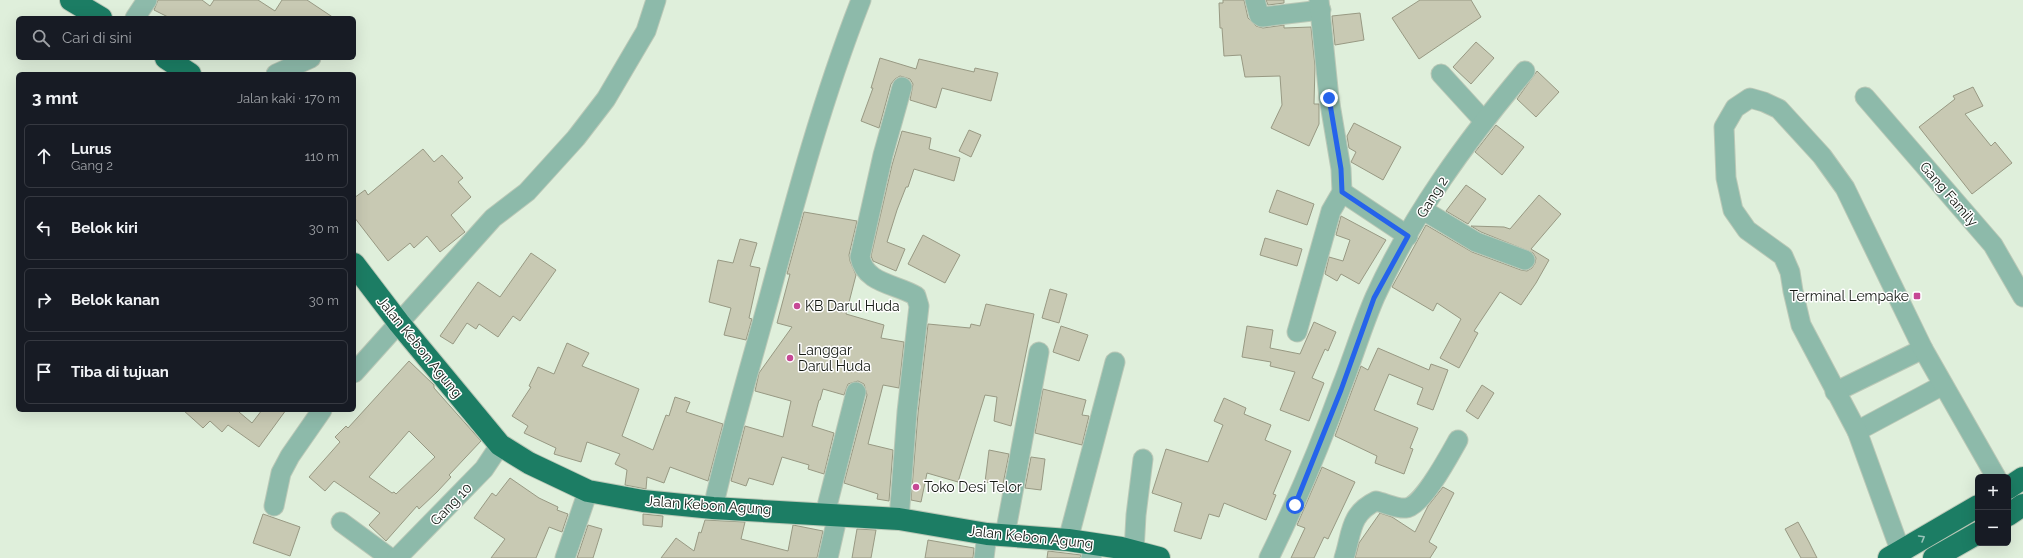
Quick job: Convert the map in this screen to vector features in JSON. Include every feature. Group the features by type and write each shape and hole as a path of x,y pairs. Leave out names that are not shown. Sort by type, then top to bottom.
{"highway":[{"path":"71,0 99,16"},
{"path":"169,60 187,72"},
{"name":"Jalan Kebon Agung","path":"356,272 500,445 536,466 588,491 643,501 713,508 899,519 996,534 1068,540 1093,551 1134,551 1159,558"},
{"path":"2011,486 2023,478"},
{"path":"1897,556 1975,508"},
{"path":"1946,555 1975,535"}],"street":[{"path":"136,16 147,0"},
{"path":"356,371 493,218 527,192 576,138 606,99 646,32 656,0"},
{"path":"713,508 726,452 811,143 836,64 861,0"},
{"path":"1255,0 1259,15 1262,17 1320,5 1329,98 1341,169 1342,192 1331,211 1297,332"},
{"path":"280,72 307,60"},
{"name":"Gang 2","path":"1269,558 1295,505 1341,390 1374,298 1408,236 1438,186 1483,120 1525,71"},
{"path":"1441,74 1483,120"},
{"path":"899,519 907,412 919,306 916,296 874,279 861,266 860,257 883,155 902,87"},
{"name":"Gang Family","path":"1865,97 1993,245 2023,297"},
{"path":"1897,556 1857,431 1835,392 1801,324 1792,291 1790,272 1783,256 1747,230 1733,210 1726,178 1724,127 1735,108 1750,98 1764,102 1779,109 1822,156 1845,188 1923,349 1994,474"},
{"path":"1342,192 1408,236"},
{"path":"1423,210 1476,242 1525,260"},
{"path":"1835,392 1923,349"},
{"path":"984,558 996,534 1039,352"},
{"path":"1068,540 1115,362"},
{"path":"1857,431 1943,385"},
{"path":"828,558 832,514 856,392"},
{"path":"274,506 281,473 290,456 321,412"},
{"path":"1344,558 1349,534 1366,505 1376,501 1405,509 1412,507 1429,489 1458,440"},
{"name":"Gang 10","path":"397,558 444,512 484,469 500,445"},
{"path":"1134,551 1136,515 1143,459"},
{"path":"564,558 588,491"},
{"path":"341,522 390,558"}],"building":[{"path":"158,0 202,0 210,6 214,0 258,0 275,11 282,0 307,0 331,16 166,16 154,10"},
{"path":"1223,0 1244,0 1248,18 1256,26 1263,28 1284,25 1284,28 1311,27 1315,66 1314,104 1319,104 1319,124 1309,146 1271,128 1282,105 1280,76 1245,77 1241,55 1224,56 1222,28 1220,28 1219,3 1223,3"},
{"path":"1266,0 1284,0 1284,3 1268,5"},
{"path":"1420,0 1471,0 1481,17 1419,59 1392,18"},
{"path":"1360,13 1364,40 1335,45 1332,16"},
{"path":"1476,42 1494,58 1471,84 1453,67"},
{"path":"880,58 916,69 919,59 974,72 975,68 998,73 991,101 942,88 936,108 910,100 913,84 910,79 900,76 891,84 879,128 861,121 873,88 871,88"},
{"path":"1537,71 1559,92 1536,117 1517,99"},
{"path":"1973,87 1983,106 1965,114 1991,146 1995,142 2012,163 1972,194 1919,127 1955,99 1953,96"},
{"path":"1354,123 1401,147 1383,180 1351,162 1356,152 1349,148 1347,136"},
{"path":"1496,125 1524,147 1502,175 1475,152"},
{"path":"969,130 981,135 971,157 959,151"},
{"path":"902,131 931,138 929,149 960,158 954,181 914,169 908,187 906,187 897,210 887,242 905,249 896,271 873,261 871,256 892,165"},
{"path":"423,149 434,162 442,155 463,178 458,182 471,197 451,215 465,232 440,252 427,236 414,248 410,243 388,261 356,220 356,197 365,190 368,195"},
{"path":"1466,185 1486,199 1468,224 1446,211"},
{"path":"1277,190 1314,204 1307,225 1269,212"},
{"path":"1539,195 1561,214 1531,249 1549,260 1536,283 1521,305 1500,292 1474,331 1478,333 1459,368 1440,358 1461,319 1437,303 1433,311 1392,287 1426,225 1472,252 1527,271 1532,268 1535,263 1536,258 1533,253 1481,232 1471,226 1504,227 1510,229"},
{"path":"804,212 857,221 849,255 856,275 846,314 884,325 881,338 904,342 899,388 883,385 868,444 893,450 889,501 877,499 878,494 844,483 867,395 864,384 858,381 848,384 844,395 823,389 812,426 834,433 824,474 808,469 809,465 782,457 773,485 749,478 746,486 731,481 745,426 783,437 791,401 755,391 759,373 792,327 777,323 790,274 787,274"},
{"path":"1341,216 1386,240 1359,284 1341,274 1337,281 1325,274 1329,257 1343,261 1350,240 1336,235"},
{"path":"923,235 960,255 945,283 908,264"},
{"path":"1265,238 1302,249 1297,266 1260,255"},
{"path":"740,239 757,243 750,266 760,268 749,318 752,319 746,340 724,335 731,308 709,302 718,260 733,263"},
{"path":"531,253 556,270 520,321 513,316 498,337 479,324 476,329 467,323 453,344 440,336 478,282 500,297"},
{"path":"1050,289 1067,294 1059,323 1042,318"},
{"path":"986,304 1034,314 1011,426 994,421 997,397 985,395 958,482 927,473 921,502 911,500 918,413 928,324 970,328 971,324 980,326"},
{"path":"1314,322 1336,332 1328,351 1325,349 1312,378 1324,383 1309,421 1280,410 1295,372 1270,366 1271,362 1242,357 1247,326 1273,330 1270,348 1300,354"},
{"path":"1061,326 1088,335 1079,361 1053,352"},
{"path":"567,343 589,353 582,366 639,389 622,436 653,450 666,415 669,416 675,397 690,402 686,412 723,424 708,481 670,467 664,483 647,477 646,489 625,485 627,470 615,464 620,454 587,442 581,462 554,454 556,448 524,433 528,426 512,416 531,387 529,386 538,367 554,374"},
{"path":"1378,348 1429,370 1431,364 1448,370 1433,410 1417,404 1423,388 1389,374 1374,410 1418,428 1410,448 1413,449 1404,474 1375,463 1377,456 1335,436 1361,366 1368,370"},
{"path":"409,361 434,385 434,388 481,441 449,475 451,477 437,492 419,509 417,506 386,541 369,525 380,513 334,481 325,491 309,477 340,442 335,437 346,426 348,428","holes":["409,431 435,457 396,494 394,492 392,493 369,477"]},
{"path":"1482,385 1494,393 1478,419 1466,411"},
{"path":"1043,389 1086,400 1082,415 1089,416 1082,445 1035,433"},
{"path":"1224,398 1246,408 1244,414 1271,425 1265,440 1291,451 1273,494 1276,495 1266,520 1224,503 1219,517 1209,514 1201,539 1174,531 1182,503 1152,493 1166,449 1208,462 1223,425 1214,421"},
{"path":"185,412 239,412 252,423 260,412 285,412 259,447 228,425 222,432 210,421 203,428"},
{"path":"989,450 1009,454 1003,484 985,482"},
{"path":"1031,457 1045,459 1041,490 1025,488"},
{"path":"1322,467 1355,482 1328,539 1324,537 1314,558 1291,558 1305,528 1297,525"},
{"path":"510,478 539,498 558,507 557,510 568,514 562,532 549,527 536,558 491,558 505,539 474,518 492,493 496,496"},
{"path":"1443,487 1454,493 1429,542 1437,547 1430,558 1355,558 1359,543 1380,513 1392,517 1415,532 1428,506"},
{"path":"263,514 300,527 290,556 253,543"},
{"path":"643,514 663,516 662,527 643,525"},
{"path":"705,520 745,522 741,539 788,551 793,525 823,531 817,558 661,558 676,538 694,551 699,532 701,533"},
{"path":"1798,522 1817,558 1801,558 1785,529"},
{"path":"588,525 602,529 593,558 577,558"},
{"path":"857,529 876,530 871,558 852,558"},
{"path":"928,540 974,548 973,558 925,558"},
{"path":"1048,551 1081,555 1080,558 1047,558"}],"place":[{"name":"Terminal Lempake","path":"1917,296"},
{"name":"KB Darul Huda","path":"797,306"},
{"name":"Langgar Darul Huda","path":"790,358"},
{"name":"Toko Desi Telor","path":"916,487"}],"route":[{"path":"1295,505 1341,390 1374,298 1408,236 1342,192 1341,169 1329,98"}]}
